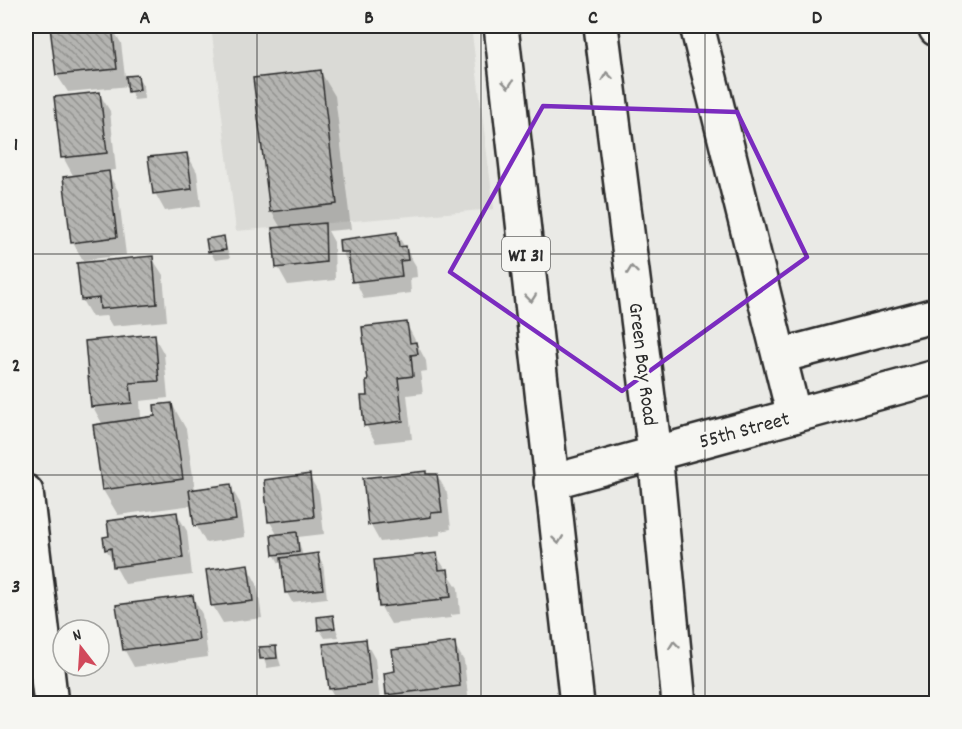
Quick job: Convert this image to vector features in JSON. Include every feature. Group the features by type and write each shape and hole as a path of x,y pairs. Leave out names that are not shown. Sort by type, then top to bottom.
{"main road":[{"name":"WI 31","path":"501,26 577,704"},
{"name":"Green Bay Road","path":"601,26 655,453 679,704"},
{"path":"697,26 794,416"},
{"path":"780,356 936,315"},
{"name":"55th Street","path":"551,482 936,377"},
{"path":"26,492 51,704"}],"highlighted area":[{"path":"543,106 737,112 807,257 622,391 450,272"}],"shaded area":[{"path":"211,26 471,26 494,209 236,231"}],"building":[{"path":"75,26 75,28 112,26 117,69 56,75 50,27"},
{"path":"321,70 337,204 270,212 253,78"},
{"path":"138,75 140,90 128,92 126,76"},
{"path":"100,92 107,153 61,158 54,97"},
{"path":"187,153 192,189 153,194 148,157"},
{"path":"109,171 117,237 71,243 63,177"},
{"path":"325,223 326,262 276,268 272,228"},
{"path":"397,232 399,247 406,246 408,260 400,261 402,276 352,282 348,252 340,252 339,240"},
{"path":"224,236 226,250 208,252 206,239"},
{"path":"153,256 157,304 100,309 99,298 81,300 77,263"},
{"path":"407,322 410,343 416,342 418,354 411,355 413,376 398,378 403,421 364,426 361,396 367,396 366,381 368,381 362,327"},
{"path":"155,334 159,381 130,383 132,403 91,407 85,341"},
{"path":"172,403 183,479 102,490 93,425 155,416 154,405"},
{"path":"426,471 426,474 437,474 442,512 431,513 431,517 368,525 363,478"},
{"path":"310,474 314,517 268,522 264,480"},
{"path":"231,484 236,520 194,526 189,490"},
{"path":"177,512 183,558 113,567 111,548 105,550 103,537 109,536 107,521"},
{"path":"297,532 299,552 273,555 271,535"},
{"path":"318,553 323,589 285,593 281,558"},
{"path":"437,553 439,570 448,569 451,597 379,607 374,560"},
{"path":"248,564 253,601 211,606 206,570"},
{"path":"193,595 199,640 123,650 116,605"},
{"path":"333,615 335,628 318,630 317,617"},
{"path":"366,639 371,684 329,689 323,644"},
{"path":"455,642 460,686 386,695 384,673 395,671 392,650"},
{"path":"276,646 277,658 260,659 259,647"}]}
